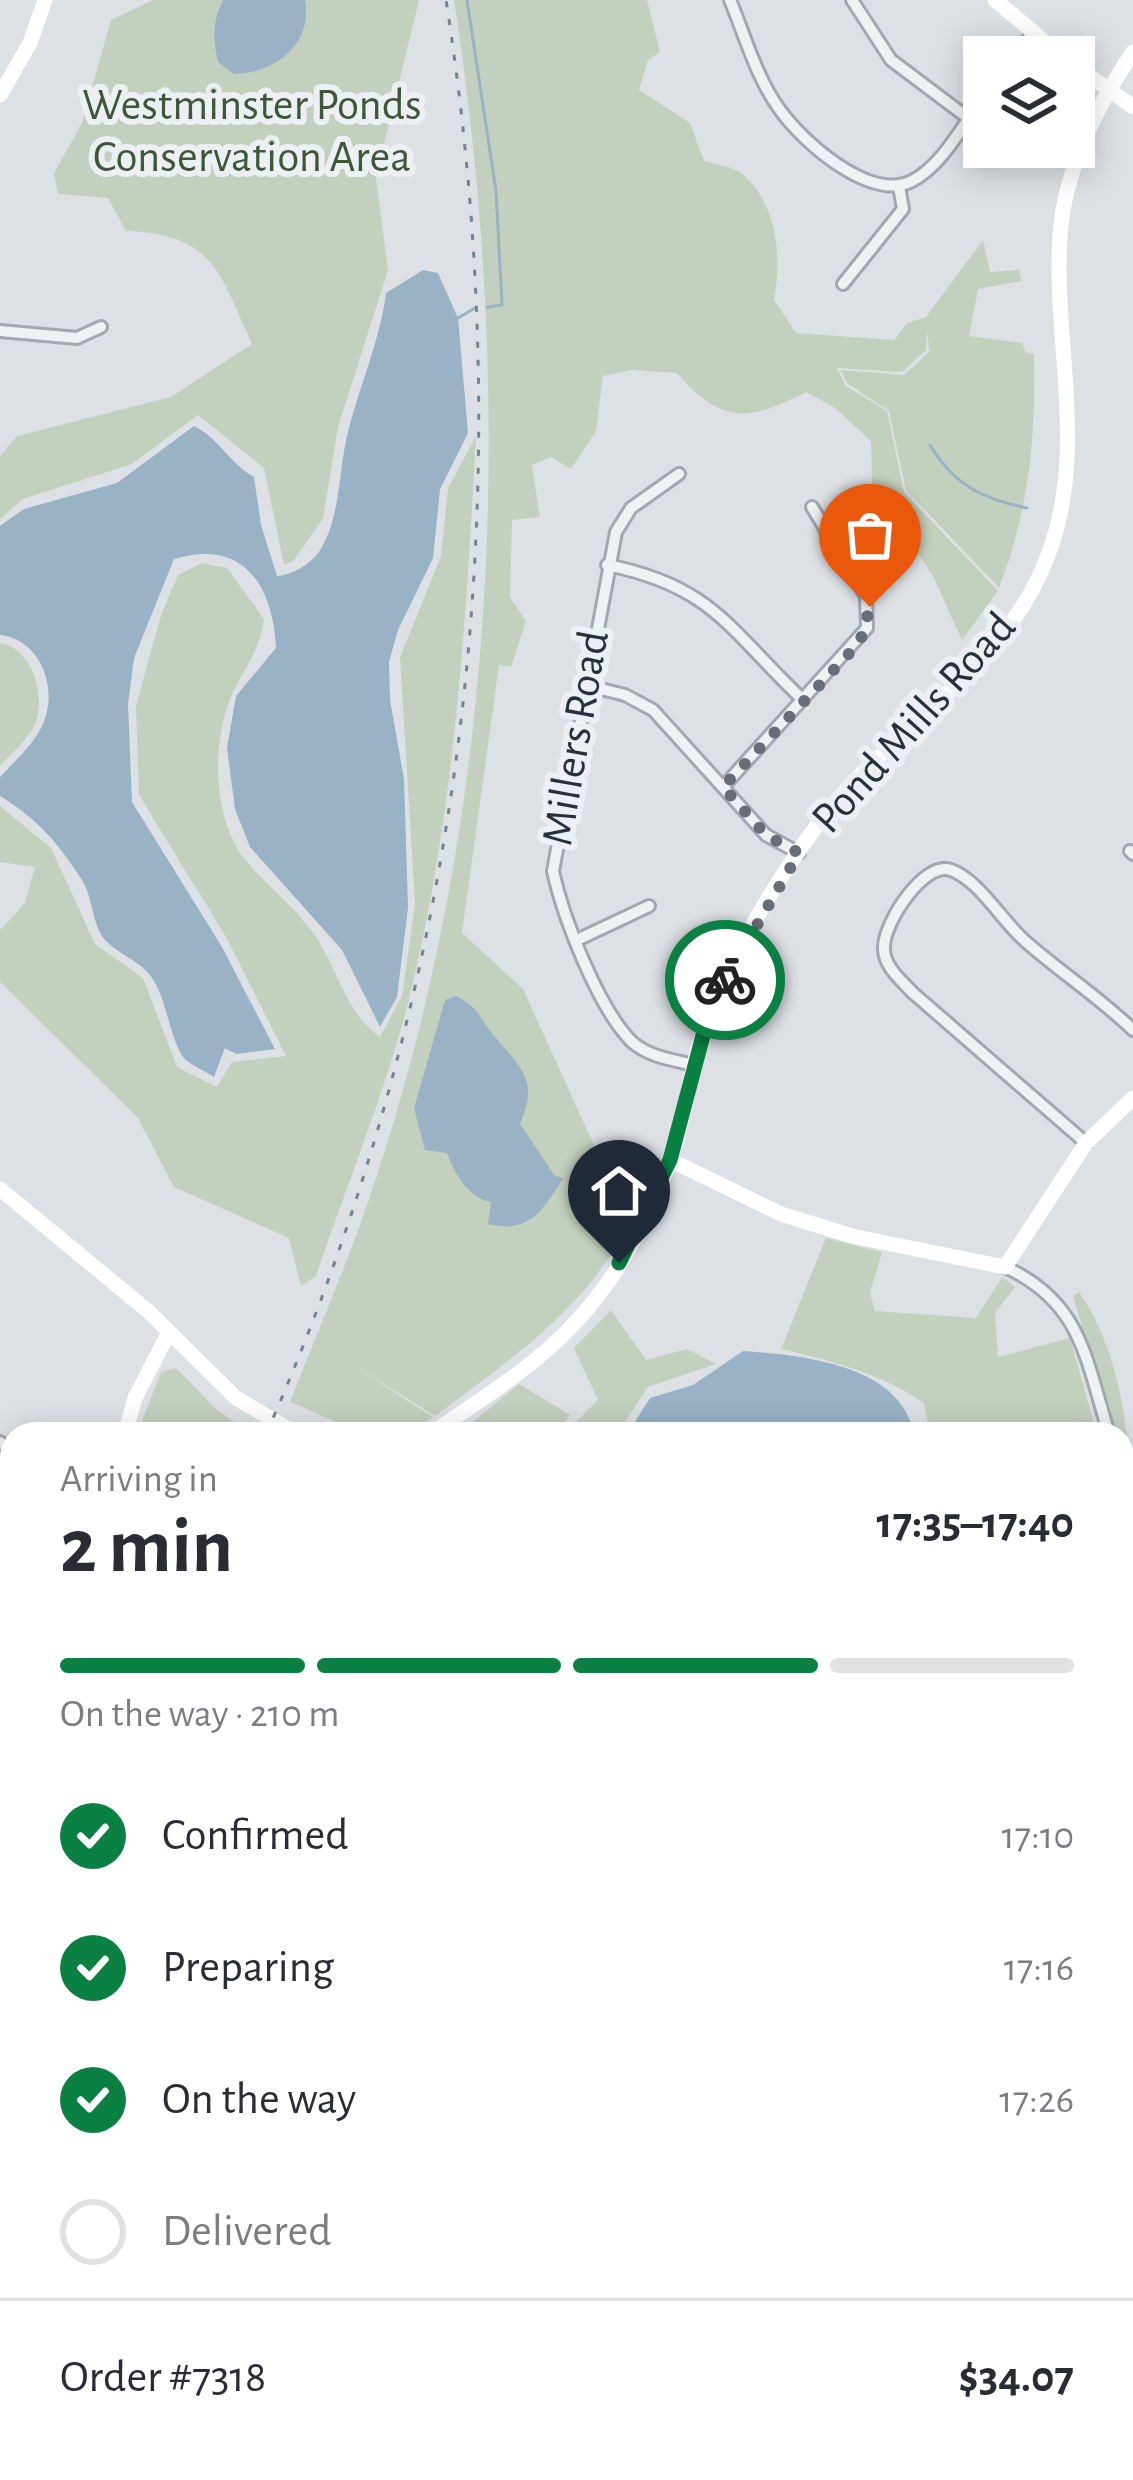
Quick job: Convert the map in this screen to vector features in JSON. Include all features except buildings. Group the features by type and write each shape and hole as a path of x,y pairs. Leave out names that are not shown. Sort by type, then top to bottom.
{"main road":[{"path":"0,95 30,43 45,0"},
{"path":"995,0 1031,35"},
{"name":"Pond Mills Road","path":"446,1422 574,1324 619,1263 670,1160 694,1065 722,984 799,853 860,774 981,661 1010,623 1051,550 1070,446 1060,233 1076,161 1108,89 1133,52"},
{"path":"1095,80 1133,107"},
{"path":"670,1160 799,1220 852,1237 1005,1267 1086,1143 1133,1098"},
{"path":"0,1189 169,1332 236,1397 277,1422"},
{"path":"128,1422 135,1398 169,1332"}],"street":[{"path":"730,0 764,81 794,127 859,177 898,186 933,164 963,125"},
{"path":"852,0 891,60 963,114"},
{"path":"843,284 903,209 898,186"},
{"path":"0,331 77,338 101,327"},
{"name":"Millers Road","path":"680,474 631,508 616,532 553,871 577,940 614,1018 634,1043 655,1056 694,1065"},
{"path":"723,787 860,642 870,616 866,596 812,507"},
{"path":"608,565 646,573 704,599 803,700"},
{"path":"585,685 641,701 766,835 799,853"},
{"path":"1086,1143 913,993 888,965 884,947 888,931 921,880 931,869 945,867 964,877 1025,941 1133,1030"},
{"path":"577,940 649,906"},
{"path":"1005,1267 1032,1280 1073,1319 1105,1422"}],"green space":[{"name":"Westminster Ponds Conservation Area","path":"153,0 419,0 376,178 388,270 338,427 323,519 293,561 284,565 264,468 198,415 132,464 23,499 0,519 0,456 17,436 171,397 252,344 221,278 196,250 178,240 126,231 108,198 58,194 54,173 82,123 111,20"},
{"path":"454,0 647,0 660,52 648,60 639,90 690,123 704,161 741,173 763,200 777,250 774,300 796,333 894,340 907,323 926,317 983,240 990,272 1019,270 1022,281 978,289 969,336 1022,343 1026,352 1034,354 1028,473 999,588 906,490 889,411 848,384 840,370 904,375 929,352 927,328 926,350 902,372 837,368 846,386 887,411 904,492 998,591 962,640 933,576 872,485 871,441 835,408 806,392 768,409 736,413 708,402 677,373 633,370 603,376 596,431 571,469 551,457 532,465 540,517 512,520 510,597 526,621 511,667 499,665 462,933 523,989 593,1143 601,1173 641,1193 625,1230 582,1293 527,1345 435,1416 348,1362 433,1417 424,1422 335,1422 290,1402 360,1225 407,1077 442,926 467,773 483,618 489,463 474,153"},
{"path":"476,436 455,723 423,937 376,1109 316,1276 301,1286 289,1238 174,1187 138,1118 0,982 0,930 25,903 35,867 0,862 0,806 51,848 95,944 143,978 177,1067 217,1087 232,1062 286,1056 226,937 139,795 136,706 161,615 178,575 202,563 227,568 264,619 222,729 219,790 228,829 247,862 311,930 358,1015 380,1037 402,996 415,904 400,657 441,556 448,488"},
{"path":"0,643 12,647 30,666 39,706 32,730 0,766"},
{"path":"826,1238 882,1252 870,1293 875,1311 976,1318 1002,1277 1015,1287 995,1313 998,1357 1070,1338 1094,1422 928,1422 924,1403 890,1384 781,1349"},
{"path":"1079,1292 1097,1323 1125,1422 1110,1422 1073,1296"},
{"path":"611,1310 646,1360 687,1349 716,1364 648,1387 625,1422 576,1422 598,1400 574,1348"},
{"path":"176,1368 235,1422 142,1422 161,1372"},
{"path":"519,1384 570,1415 565,1422 473,1422"}],"water":[{"path":"223,0 305,0 303,30 277,62 234,74 218,62 215,45 215,23"},
{"path":"423,270 438,273 458,318 468,433 440,489 433,558 398,630 389,662 390,700 404,779 408,908 397,997 380,1027 342,950 250,847 235,809 227,748 236,696 276,648 261,587 236,561 219,555 174,559 134,658 128,704 132,802 222,947 275,1049 236,1054 225,1048 214,1077 183,1057 154,981 100,933 85,886 65,855 37,823 0,796 0,777 39,731 49,695 35,655 14,638 0,635 0,526 24,509 117,483 194,426 254,477 261,525 277,576 303,567 322,547 333,519 346,443 386,293"},
{"path":"456,996 475,1010 520,1067 528,1096 520,1124 555,1176 563,1178 541,1210 514,1226 488,1224 491,1202 464,1184 447,1153 425,1150 414,1108 445,1000"},
{"path":"743,1351 792,1356 869,1378 890,1392 910,1422 635,1422 650,1398 693,1385"}],"waterway":[{"path":"467,0 496,191 502,305 487,307"},
{"path":"458,318 475,308"},
{"path":"930,445 960,481 997,500 1027,508"}],"railway":[{"path":"271,1422 335,1263 390,1088 431,910 460,730 475,549 478,366 468,183 446,0"}],"way so far":[{"path":"725,980 799,853 766,835 723,787 860,642 870,607"}],"route":[{"path":"619,1263 670,1160 706,1024 725,980"}]}
